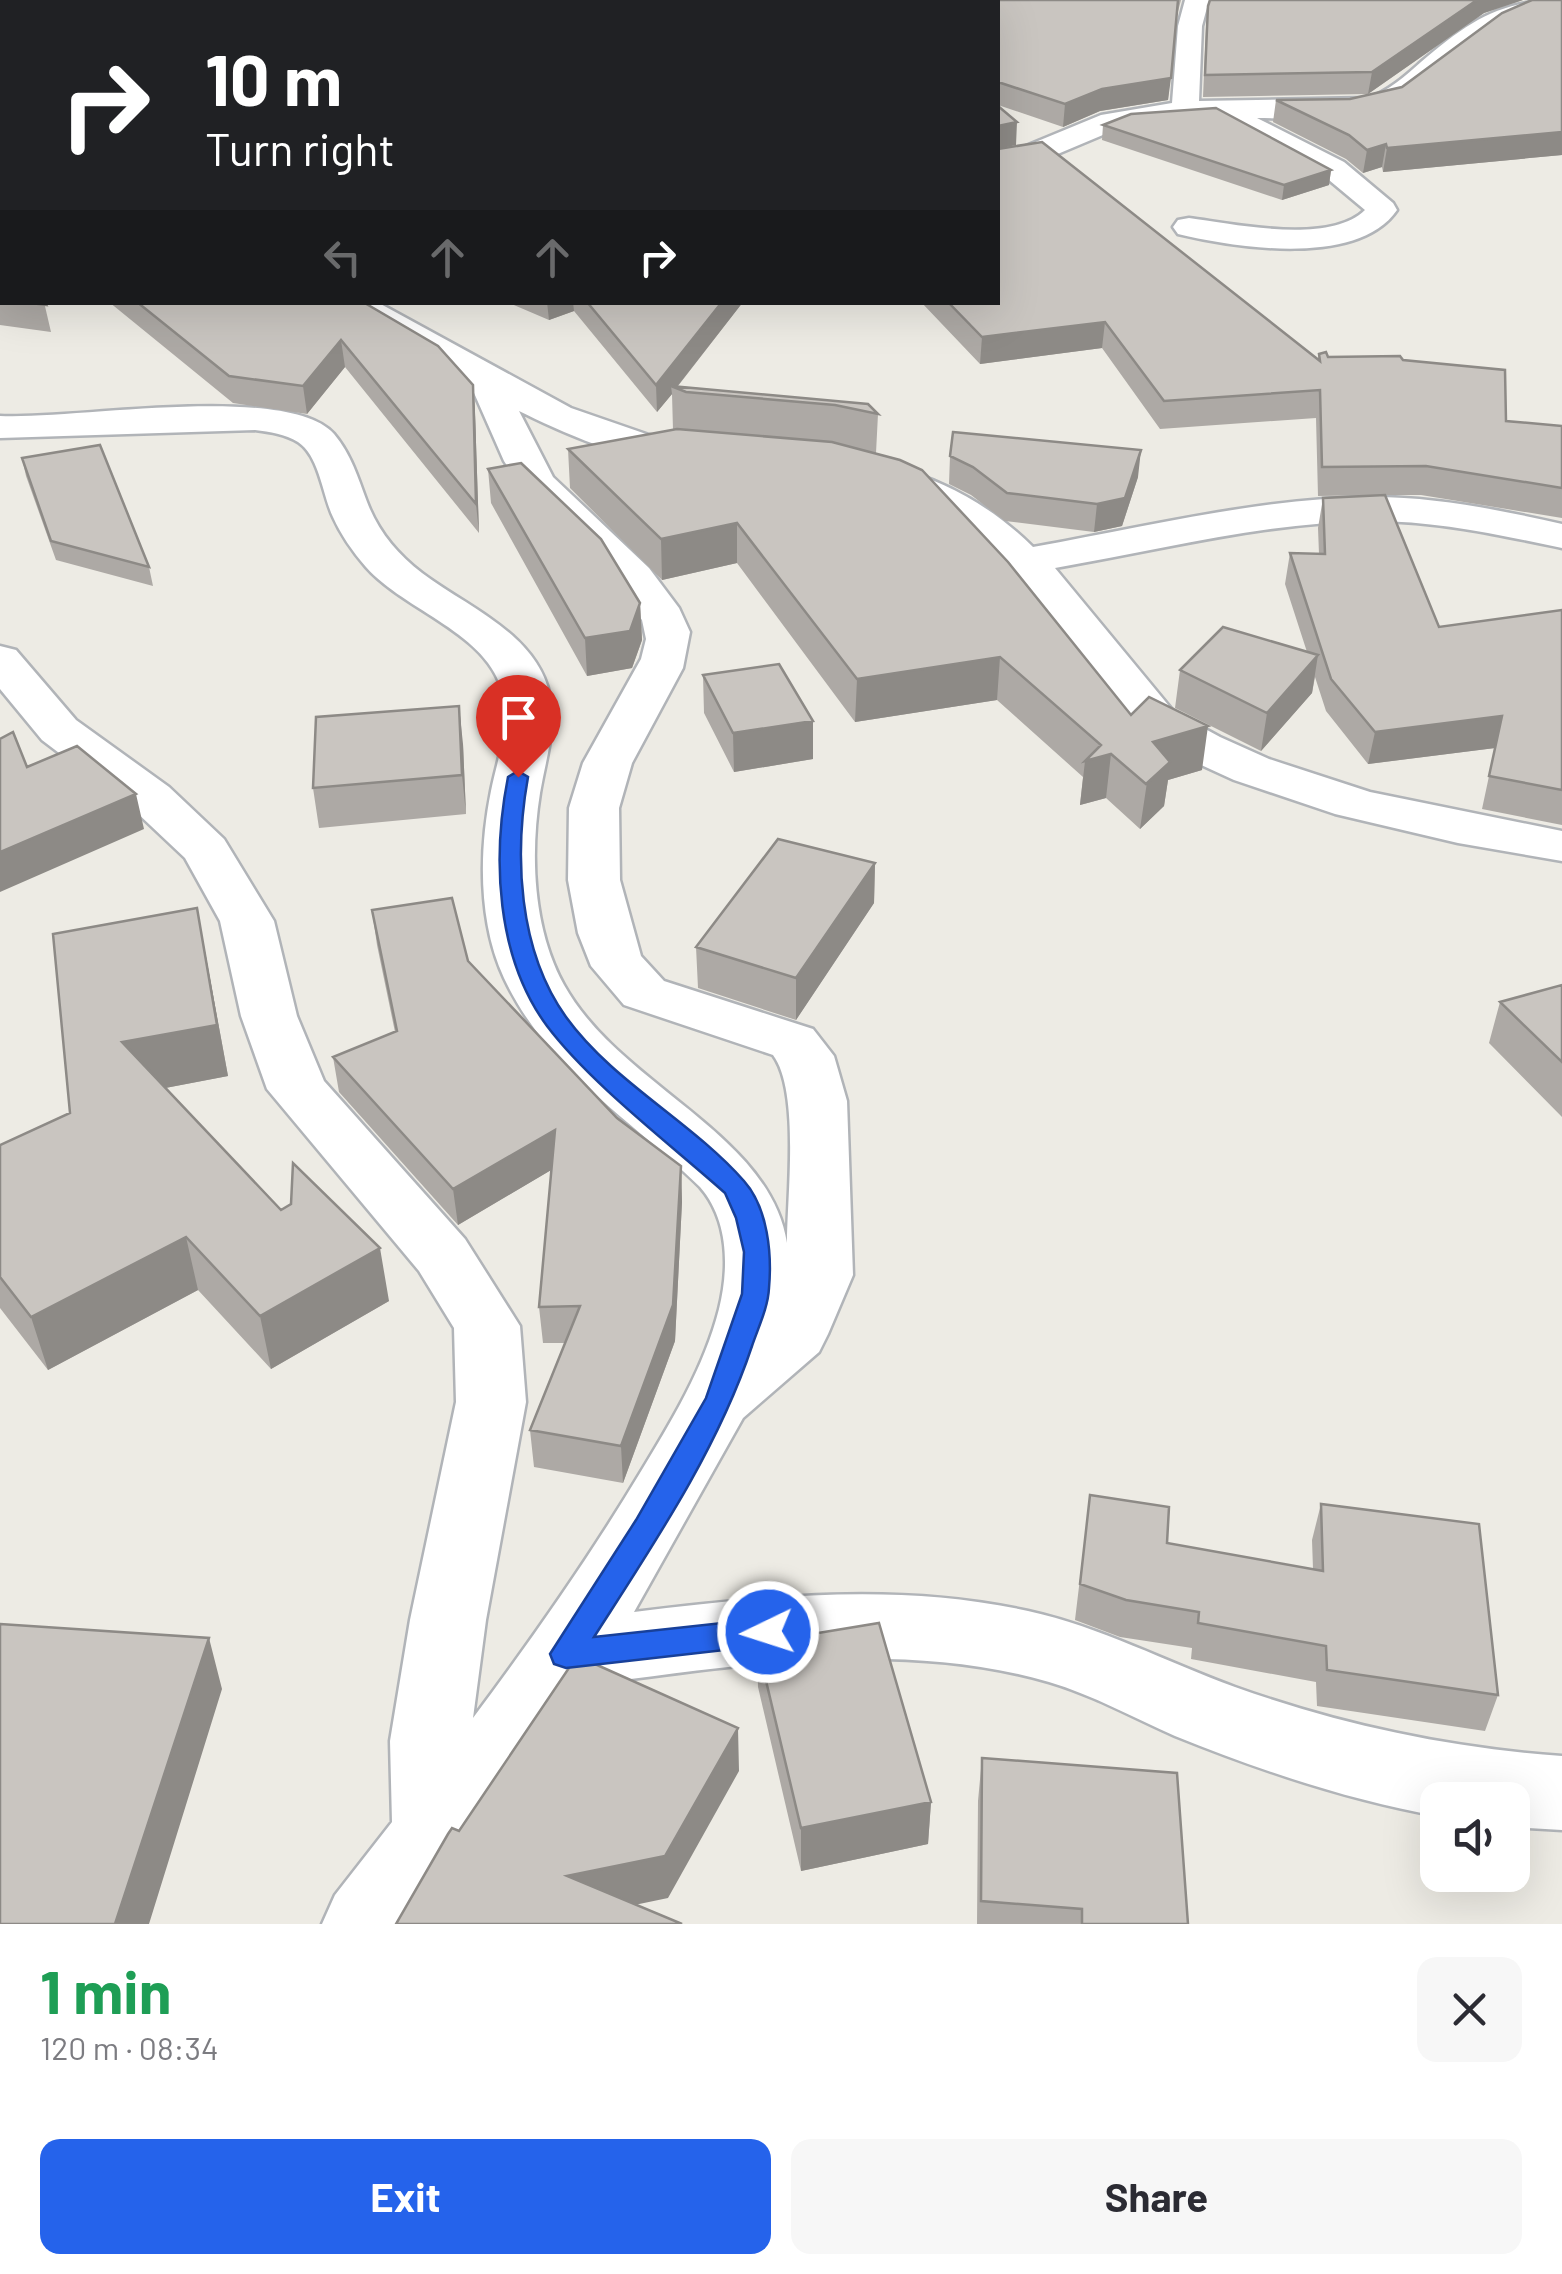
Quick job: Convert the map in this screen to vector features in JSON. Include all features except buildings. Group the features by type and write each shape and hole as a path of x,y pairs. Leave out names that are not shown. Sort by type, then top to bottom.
{"street":[{"path":"1185,110 1190,26 1196,0"},
{"path":"1000,161 1036,152 1101,122 1185,110 1350,108 1384,102 1499,14 1562,4"},
{"path":"1189,227 1288,238 1327,237 1363,229 1382,210 1373,197 1344,176 1257,127 1221,112"},
{"path":"355,305 578,427 631,443 733,456"},
{"path":"485,376 537,483 618,558 666,622 668,640 652,686 612,750 592,802 592,870 603,932 616,961 628,982 644,992 793,1042 806,1056 817,1102 820,1275 794,1334 720,1399"},
{"path":"0,427 101,428 249,419 302,428 316,436 329,454 367,545 387,566 503,648 517,668 529,714 512,809 513,911 521,948 556,1020 634,1098 736,1188 749,1218 757,1252 756,1294 720,1399 647,1528 566,1654 365,1924"},
{"path":"851,469 911,484 980,524 1025,561 1157,722 1184,738 1310,789 1397,814 1562,846"},
{"path":"1025,561 1302,512 1377,509 1465,517 1562,536"},
{"path":"0,660 59,730 152,798 206,850 247,921 269,1016 297,1089 442,1255 487,1326 492,1402 448,1620 430,1741 434,1835"},
{"path":"566,1654 732,1634 876,1628 955,1630 1027,1644 1096,1664 1174,1699 1311,1748 1440,1780 1562,1792"}],"route":[{"path":"518,777 512,809 513,911 521,948 540,991 556,1020 582,1050 736,1188 757,1252 756,1294 720,1399 647,1528 566,1654 768,1632"}]}
